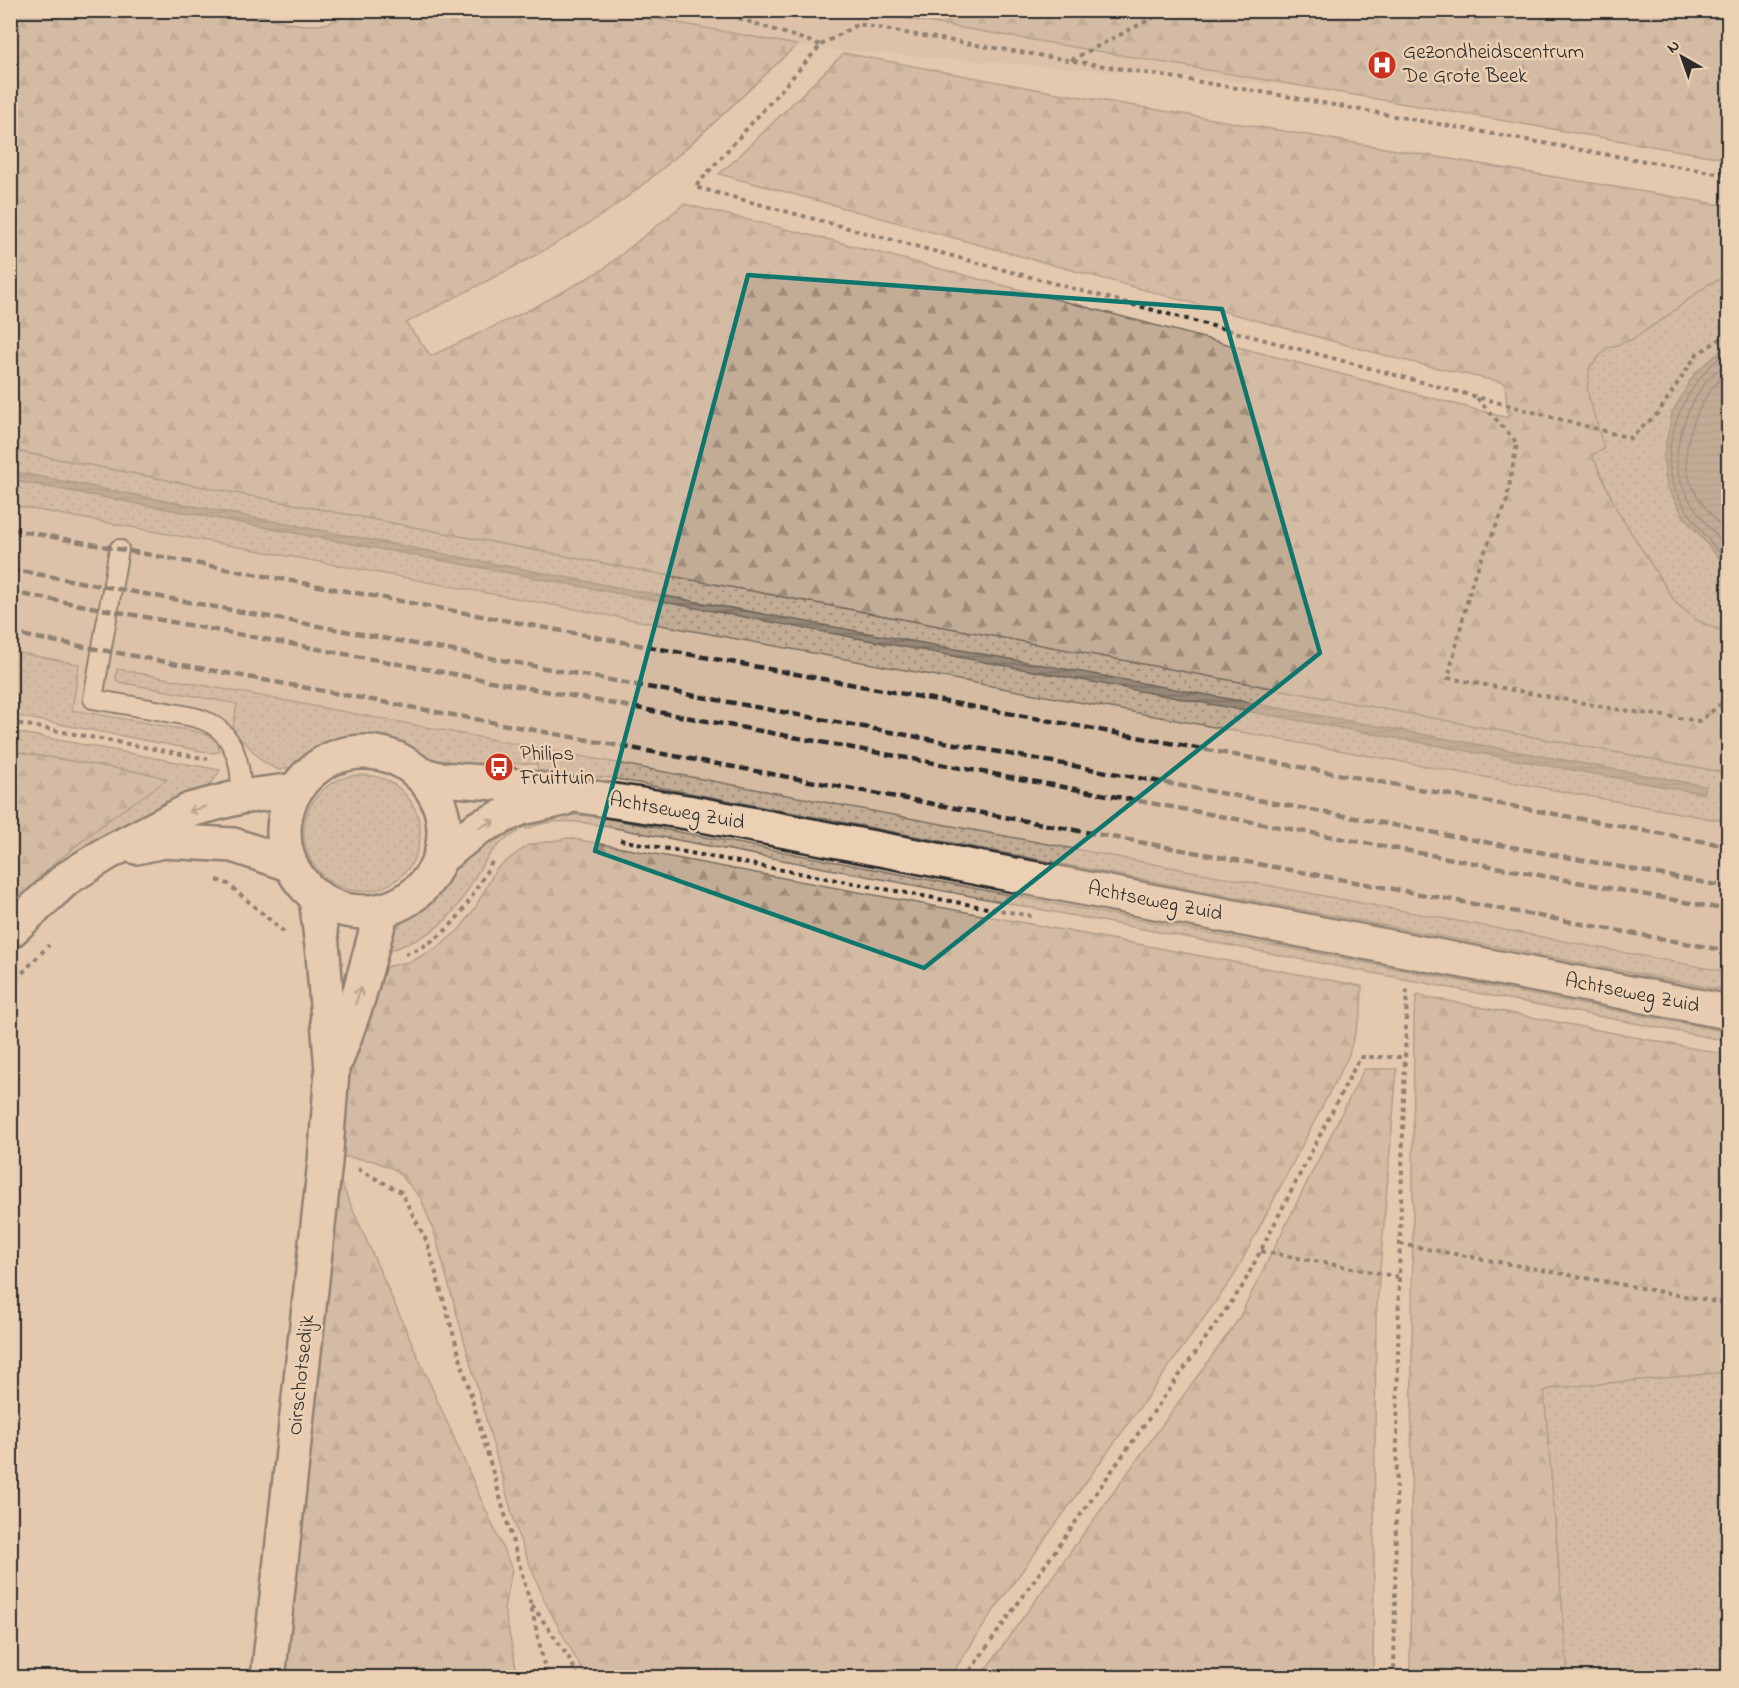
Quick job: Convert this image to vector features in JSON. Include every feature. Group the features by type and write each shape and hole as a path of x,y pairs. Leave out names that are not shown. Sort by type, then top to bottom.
{"street":[{"path":"354,752 378,753 400,760 419,774 434,792 442,813 444,836 440,858 427,882 407,900 382,910 347,911 316,897 300,882 290,864 283,839 285,813 296,790 311,772 331,759 354,752"},
{"name":"Achtseweg Zuid","path":"419,774 439,779 496,783 687,812 1728,1012"},
{"path":"10,931 66,879 106,854 190,810 240,797 296,790"},
{"name":"Achtseweg Zuid","path":"440,858 478,828 521,808 581,795"},
{"path":"106,854 164,841 232,845 290,864"},
{"name":"Oirschotsedijk","path":"268,1677 325,1162 332,1071 316,897"},
{"name":"Oirschotsedijk","path":"332,1071 370,958 382,910"}],"lane":[{"path":"119,549 93,699 188,716 204,720 215,726 227,738 238,758 241,776 240,797"}],"path":[{"path":"712,10 821,45"},
{"path":"1070,61 1168,10"},
{"path":"1728,175 1278,95 858,24 821,45 695,187 1630,438 1658,413 1697,354 1728,334"},
{"path":"1476,397 1517,443 1506,504 1473,578 1448,678 1621,710 1700,721 1728,698"},
{"path":"10,722 209,759"},
{"name":"Achtseweg Zuid","path":"611,838 1034,917"},
{"path":"228,884 232,845"},
{"path":"370,958 397,956 413,951 445,933 461,914 494,860"},
{"path":"210,878 228,884 301,946 323,954"},
{"path":"10,986 56,939"},
{"path":"1394,1677 1399,1277 1407,987"},
{"path":"965,1677 1242,1287 1360,1057 1405,1057"},
{"path":"325,1162 358,1169 401,1192 427,1242 530,1602 547,1677"},
{"path":"1400,1244 1728,1304"},
{"path":"1261,1251 1399,1277"},
{"path":"530,1602 569,1658 579,1677"}],"highlighted area":[{"path":"748,275 1222,309 1320,653 924,968 595,851"}],"shaded area":[{"name":"Gezondheidscentrum De Grote Beek","path":"341,11 1728,11 1728,120"},
{"path":"10,450 1728,773 1728,981 305,717 243,737 218,750 11,713"}],"green space":[{"name":"Gezondheidscentrum De Grote Beek","path":"891,10 1728,11 1728,159 886,15"},
{"path":"11,11 245,11 290,23 313,25 334,21 350,11 615,11 797,45 682,151 609,210 535,256 406,323 431,356 533,308 602,270 684,204 842,243 1508,418 1505,383 1402,360 719,174 844,53 1052,92 1728,206 1728,276 1709,284 1631,340 1607,348 1590,367 1587,390 1604,449 1592,455 1618,512 1675,602 1696,620 1721,631 1728,631 1728,773 639,570 11,450"},
{"path":"1728,276 1728,345 1695,373 1672,413 1667,486 1683,515 1728,569 1728,631 1721,631 1696,620 1675,602 1618,512 1592,455 1587,390 1590,367 1607,348 1631,340 1709,284"},
{"path":"10,450 1728,773 1728,822 11,505"},
{"path":"10,651 79,664 72,710 198,732 216,738 220,752 212,753 11,715"},
{"path":"117,669 1728,972 1728,991 611,778 538,773 537,764 495,763 494,771 424,760 384,740 357,737 330,743 308,754 294,766 280,770 265,762 232,734 237,704 119,682 116,679"},
{"path":"10,731 220,770 210,784 197,794 101,837 65,861 11,906 65,854 104,823 166,780 154,775 11,751"},
{"path":"11,751 155,775 167,780 108,820 55,863 11,906"},
{"path":"362,775 384,780 403,792 415,811 420,833 415,855 403,874 384,886 362,891 340,886 321,874 309,855 304,833 309,811 321,792 340,780"},
{"path":"552,816 595,816 1728,1032 1728,1041 598,825 554,822 526,829 524,823"},
{"path":"517,825 519,831 507,838 490,854 454,911 438,927 408,944 386,951 392,934 398,926 431,899 469,848"},
{"path":"569,838 1362,986 1361,1013 1348,1057 1234,1276 992,1613 950,1677 586,1677 545,1602 518,1535 435,1235 421,1198 396,1170 374,1161 341,1156 350,1073 376,976 386,967 412,961 437,948 459,930 475,908 496,869 528,845"},
{"path":"1417,995 1728,1055 1728,1372 1554,1388 1544,1391 1568,1677 1410,1677 1414,1015"},
{"path":"1364,1069 1397,1069 1376,1317 1373,1677 980,1677 1238,1320"},
{"path":"338,1176 512,1569 504,1608 518,1677 284,1678"},
{"path":"1728,1372 1728,1677 1568,1677 1544,1391 1554,1388"}],"water":[{"path":"1728,345 1728,569 1683,515 1667,486 1663,459 1672,413 1695,373"},
{"path":"10,471 632,590 1706,786 1704,794 1252,712 11,480"}],"railway":[{"path":"10,529 1728,846"},
{"path":"10,569 1728,887"},
{"path":"10,592 1728,910"},
{"path":"10,633 1728,951"}],"place":[{"name":"Gezondheidscentrum De Grote Beek","path":"1382,65"},
{"name":"Philips Fruittuin","path":"499,767"}]}
